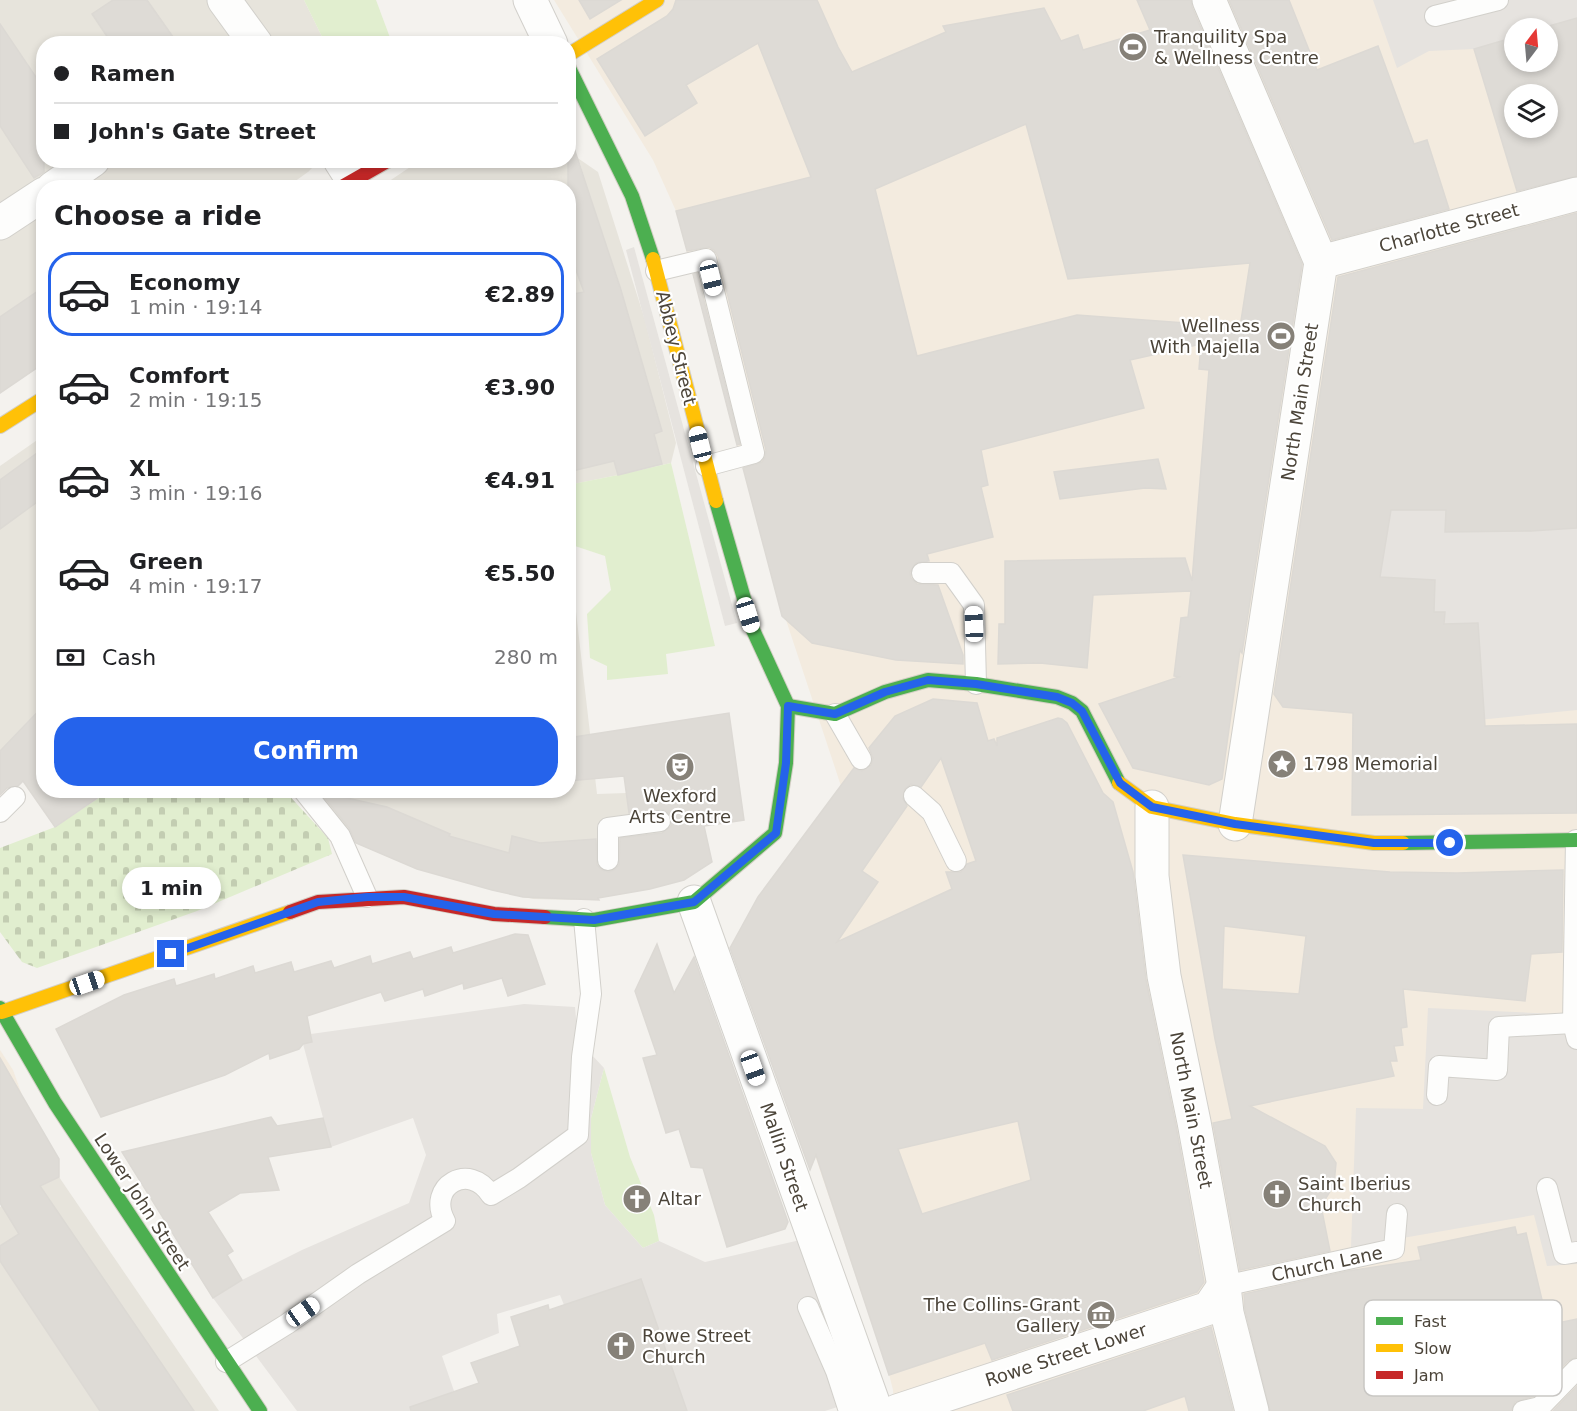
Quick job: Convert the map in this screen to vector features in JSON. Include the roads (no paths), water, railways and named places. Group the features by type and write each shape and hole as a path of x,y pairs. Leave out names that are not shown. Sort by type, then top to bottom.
{"street":[{"path":"224,0 250,36"},
{"path":"530,0 547,36"},
{"path":"576,50 657,0"},
{"path":"1209,0 1322,262"},
{"name":"Abbey Street","path":"576,82 632,196 649,242 706,466 753,630 788,706"},
{"path":"64,180 82,168"},
{"path":"344,176 366,168"},
{"name":"Charlotte Street","path":"1322,262 1577,194"},
{"path":"0,223 36,199"},
{"name":"North Main Street","path":"1235,824 1322,262"},
{"path":"0,426 36,403"},
{"path":"1,1010 318,902 367,897 404,897 494,914 594,920 694,902 776,833 786,763 788,706 835,714 885,692 928,680 976,684 1057,697 1072,703 1082,711 1120,783 1152,807 1235,824 1374,843 1576,840"},
{"name":"North Main Street","path":"1152,807 1152,876 1164,976 1194,1122 1227,1313 1252,1411"},
{"name":"Mallin Street","path":"694,902 876,1411"},
{"name":"Lower John Street","path":"1,1010 55,1103 260,1411"},
{"name":"Rowe Street Lower","path":"897,1411 1209,1308 1224,1286"}],"lane":[{"path":"1435,16 1498,0"},
{"path":"656,271 706,259 754,453 706,466"},
{"path":"921,573 951,573 974,604 976,684"},
{"path":"835,714 861,759"},
{"path":"914,796 932,812 956,861"},
{"path":"0,812 15,797"},
{"path":"309,798 340,836 367,897"},
{"path":"608,860 608,828 660,821"},
{"path":"1437,1095 1439,1066 1497,1070 1498,1027 1575,1031 1576,840"},
{"path":"226,1362 287,1324 443,1217 440,1204 441,1195 453,1182 470,1179 486,1187 491,1195 578,1136 582,1057 591,994 584,919"},
{"path":"1547,1188 1564,1254 1577,1252"},
{"name":"Church Lane","path":"1224,1286 1394,1249 1397,1214"},
{"path":"808,1307 836,1371 849,1411"},
{"path":"1562,1384 1577,1369"},
{"path":"1523,1411 1540,1407 1551,1396"}],"place":[{"name":"Tranquility Spa & Wellness Centre","path":"1133,47"},
{"name":"Wellness With Majella","path":"1281,336"},
{"name":"1798 Memorial","path":"1282,764"},
{"name":"Wexford Arts Centre","path":"680,767"},
{"name":"Saint Iberius Church","path":"1277,1194"},
{"name":"Altar","path":"637,1199"},
{"name":"The Collins-Grant Gallery","path":"1101,1315"},
{"name":"Rowe Street Church","path":"621,1346"}]}
